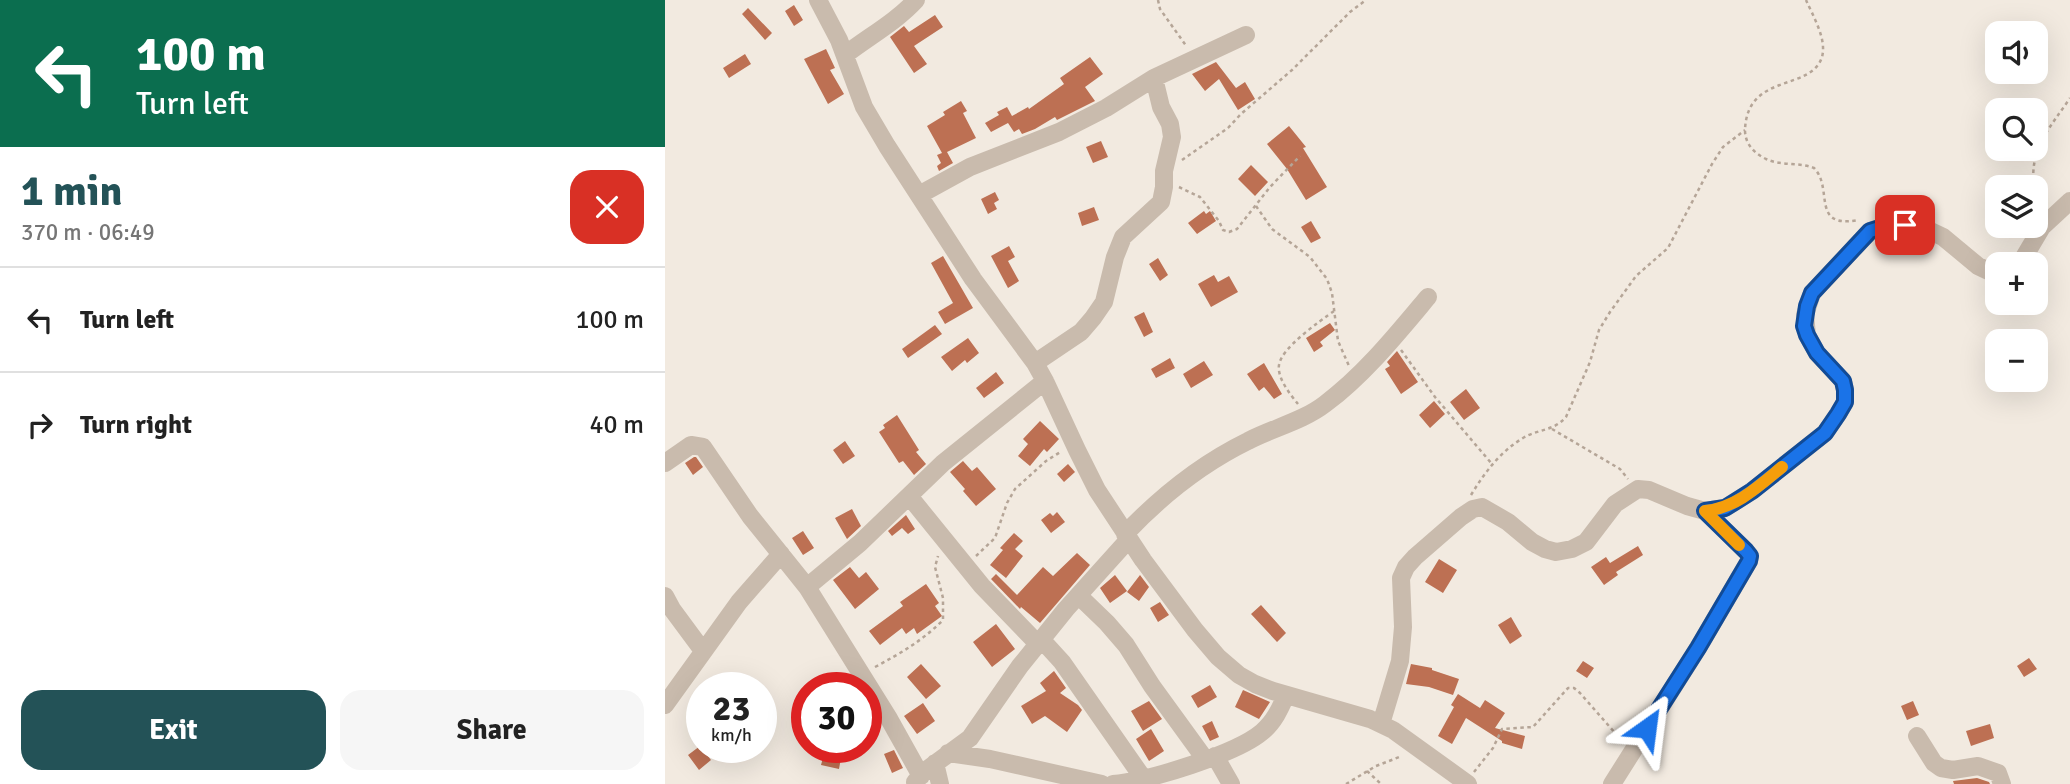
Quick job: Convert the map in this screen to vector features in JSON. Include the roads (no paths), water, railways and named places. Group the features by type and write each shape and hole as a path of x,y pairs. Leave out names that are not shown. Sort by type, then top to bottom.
{"street":[{"path":"818,0 835,30 863,107 973,279 1035,363 1097,490 1195,630 1218,657 1239,675 1286,695 1349,712 1381,724 1422,749 1467,783"},
{"path":"845,55 916,0"},
{"path":"919,195 970,167 1059,132 1106,108 1154,78 1247,35"},
{"path":"1035,363 1081,332 1093,318 1104,302 1123,237 1161,202 1172,137 1154,78"},
{"path":"2027,252 2042,228 2070,201"},
{"path":"1381,724 1400,661 1403,627 1401,578 1415,556 1461,517 1482,507 1545,550 1556,552 1586,542 1615,504 1638,489 1649,489 1705,511 1725,508 1752,491 1825,433 1845,402 1843,381 1817,353 1807,335 1805,315 1812,293 1870,231 1889,225 1926,229 1943,237 1985,269"},
{"path":"665,463 691,445 703,447 750,516 807,587 861,674 916,780 975,732 1020,666 1153,504 1195,473 1247,441 1323,406 1355,379 1428,297"},
{"path":"807,587 860,543 943,463 1045,381"},
{"path":"909,496 982,586 1062,662 1143,778"},
{"path":"1619,781 1633,752 1749,561 1750,556 1746,551 1705,511"},
{"path":"665,705 739,602 782,554"},
{"path":"665,596 703,651"},
{"path":"1079,596 1126,645 1152,686 1231,784"},
{"path":"1113,784 1131,782 1210,758 1254,738 1273,720 1286,695"},
{"path":"1917,736 1934,763 1941,768 1953,771 1978,766 1998,773 2001,784"},
{"path":"942,758 990,759 1070,780 1102,784"},
{"path":"940,784 942,758"}]}
